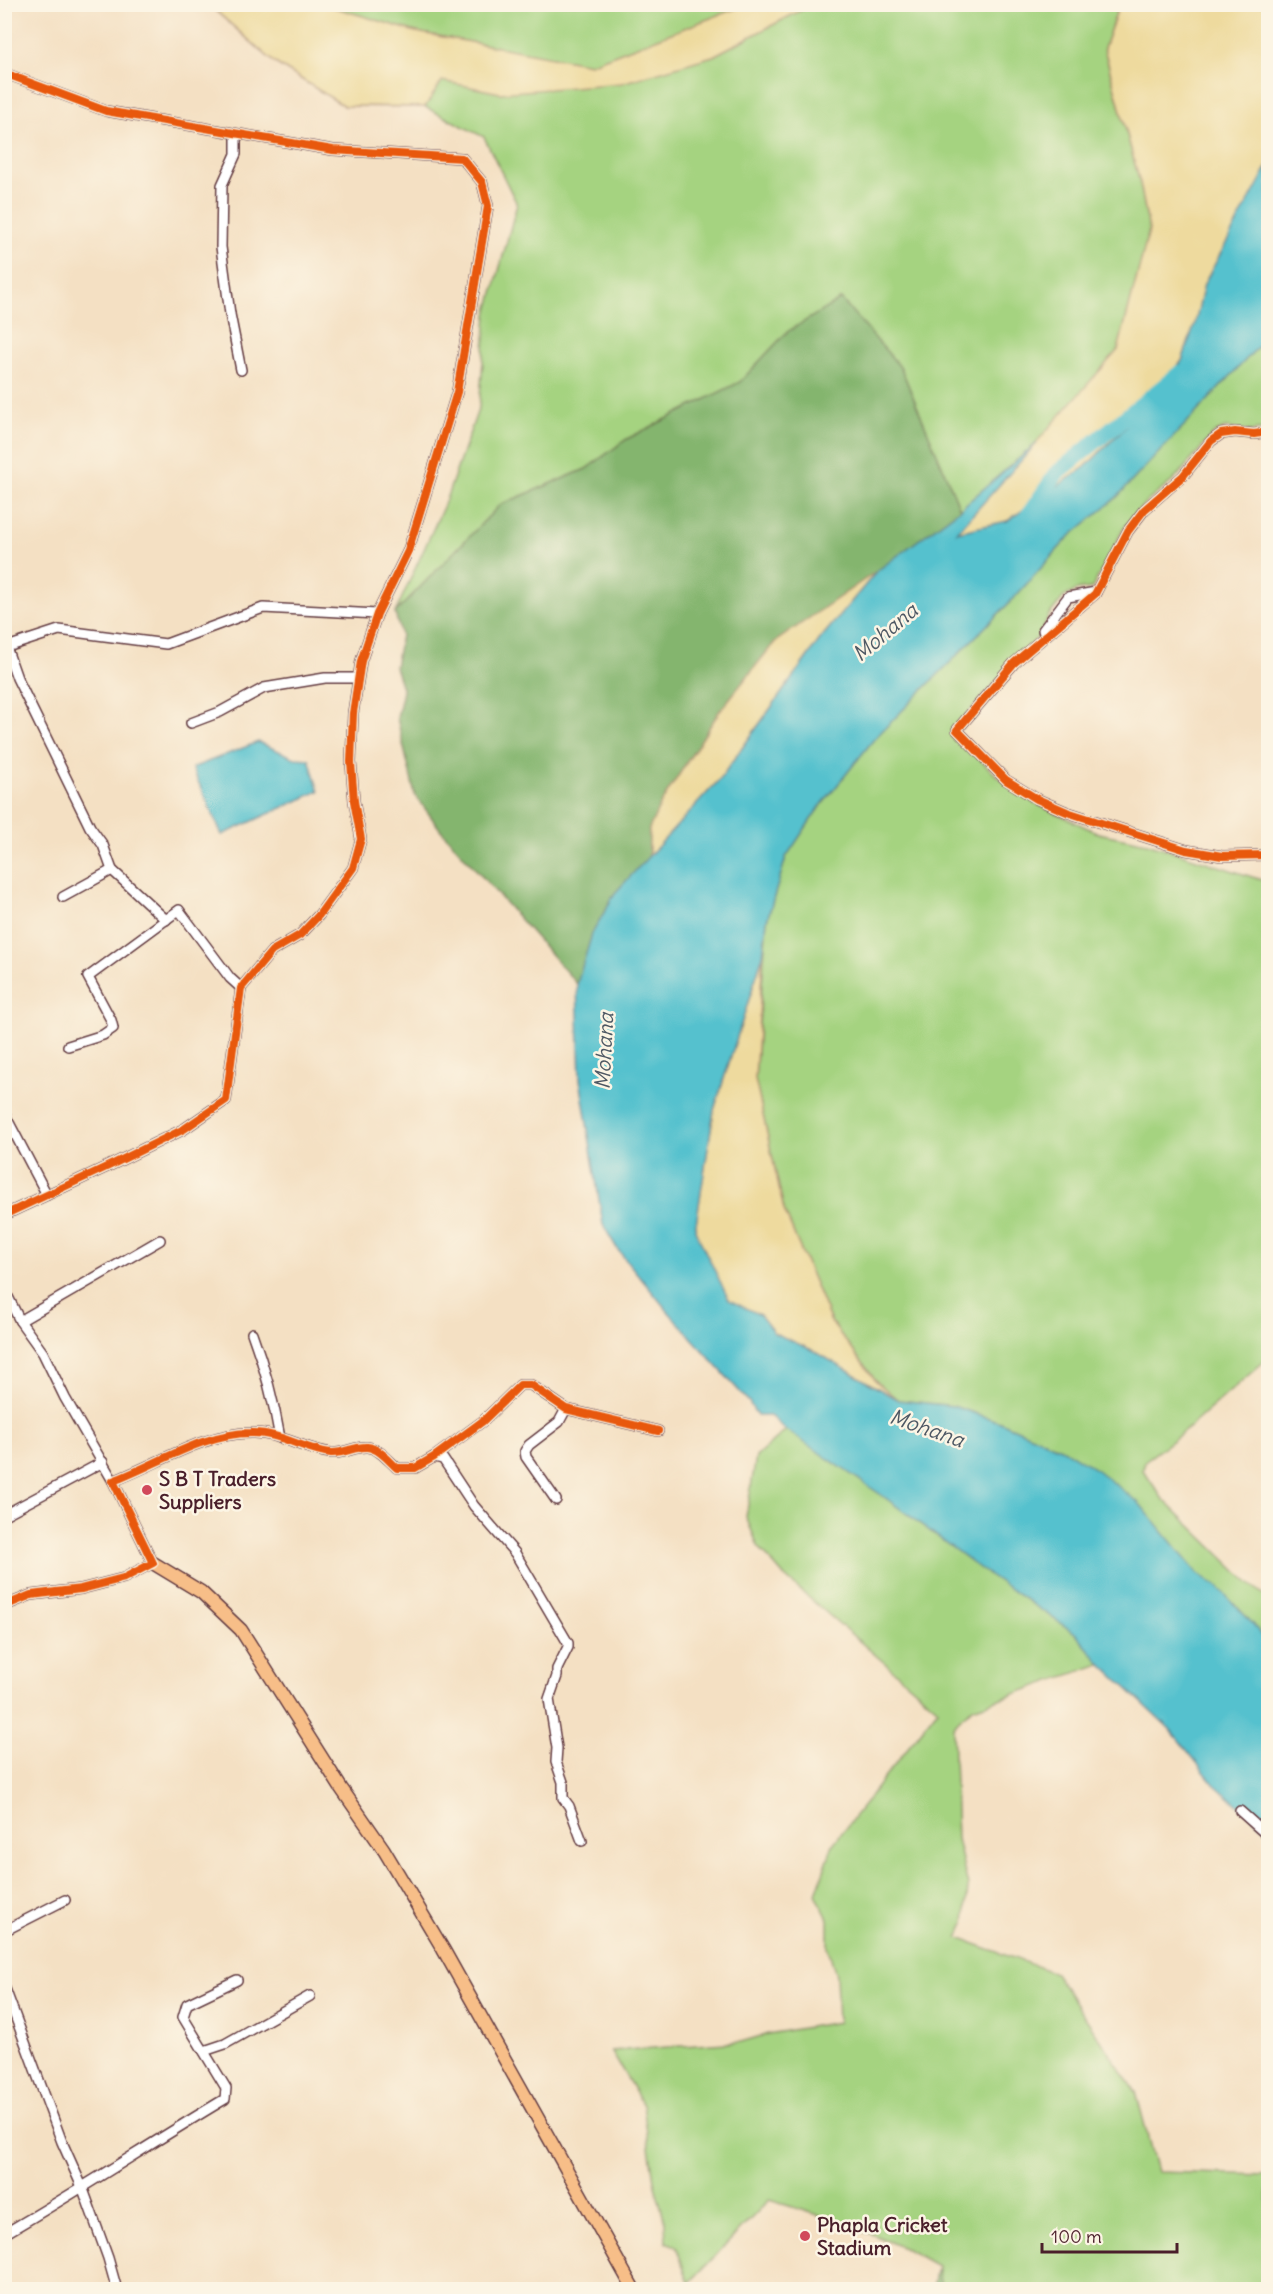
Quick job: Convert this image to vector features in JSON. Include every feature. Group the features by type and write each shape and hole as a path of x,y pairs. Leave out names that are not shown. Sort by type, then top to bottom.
{"main road":[{"path":"153,1563 201,1592 241,1630 341,1788 384,1850 443,1949 634,2289"}],"street":[{"path":"4,73 106,111 333,150 462,158 482,182 488,206 457,392 408,551 377,614 361,661 353,712 351,762 354,801 362,839 353,868 319,915 300,935 272,951 241,988 226,1100 184,1129 4,1215"},
{"path":"236,134 236,154 222,185 220,248 241,370"},
{"path":"1269,432 1221,434 1211,441 1183,476 1144,510 1128,531 1096,592 1014,663 957,729 1006,780 1036,799 1067,812 1186,850 1222,856 1269,855"},
{"path":"1044,636 1044,630 1068,597 1096,592"},
{"path":"166,920 112,870 103,845 90,827 16,678 5,648 59,630 166,644 263,608 377,614"},
{"path":"191,723 219,712 264,688 325,678 358,678"},
{"path":"63,897 112,870"},
{"path":"68,1047 103,1035 113,1028 88,977 179,910 230,978 241,988"},
{"path":"6,1117 26,1150 47,1195"},
{"path":"20,1321 160,1240"},
{"path":"4,1289 20,1321 43,1353 64,1398 103,1462 153,1563 124,1578 81,1589 31,1595 4,1606"},
{"path":"252,1333 266,1368 280,1438"},
{"path":"113,1481 176,1452 211,1439 252,1432 331,1453 343,1453 367,1447 379,1452 397,1468 415,1467 483,1421 520,1385 531,1385 566,1409 658,1431"},
{"path":"556,1500 526,1457 525,1451 529,1445 559,1422 566,1409"},
{"path":"434,1456 443,1459 474,1506 515,1552 568,1642 568,1647 557,1669 557,1676 549,1699 557,1748 556,1762 563,1782 563,1798 569,1806 582,1841"},
{"path":"4,1515 103,1462"},
{"path":"1240,1811 1269,1836"},
{"path":"4,1930 65,1900"},
{"path":"4,2234 83,2189 129,2157 225,2099 226,2088 183,2017 188,2004 237,1980"},
{"path":"4,1986 58,2132 83,2189 117,2289"},
{"path":"204,2051 225,2044 310,1996"}],"green space":[{"path":"742,4 744,6 590,64 416,32 326,5"},
{"path":"811,5 1119,5 1104,48 1140,183 1149,230 1118,350 1037,443 960,509 901,368 787,332 740,382 627,439 586,469 500,505 395,613 444,505 479,407 487,315 517,204 484,137 425,107 442,81 500,93 713,56"},
{"path":"841,299 901,368 960,509 877,571 775,642 719,712 661,803 649,829 649,857 615,893 592,934 577,984 440,829 415,795 397,718 403,691 395,667 401,635 395,613 500,505 586,469 627,439 740,382 787,332"},
{"path":"1268,336 1268,429 1250,431 1225,428 1214,433 1174,480 1144,504 1125,526 1092,588 1077,590 1064,597 1049,615 1038,637 956,726 956,737 997,776 1035,803 1098,833 1147,843 1268,882 1268,1073 1260,1076 1268,1110 1268,1358 1186,1430 1145,1461 1143,1470 1162,1498 1250,1584 1268,1598 1268,1646 1245,1615 1227,1597 1197,1574 1065,1450 1000,1422 953,1406 898,1400 877,1382 831,1322 784,1210 755,1079 767,920 786,857 816,812 874,739 1014,598 1068,538 1117,497"},
{"path":"786,1430 883,1496 982,1570 1075,1633 1101,1664 973,1708 962,1716 953,1728 957,1839 968,1886 965,1923 958,1938 1055,1973 1136,2092 1157,2172 1268,2175 1268,2289 982,2290 951,2284 940,2286 937,2266 917,2255 855,2228 769,2200 689,2283 676,2246 666,2242 665,2222 654,2181 643,2105 611,2051 741,2042 768,2034 838,2022 836,1975 828,1948 828,1919 816,1894 833,1844 938,1709 785,1577 758,1546 746,1517 756,1457"},
{"path":"937,2266 941,2286 951,2284 982,2289 933,2289"}],"sand":[{"path":"209,5 326,5 416,32 590,64 745,5 811,5 713,56 622,83 500,93 442,81 425,107 344,106 275,63"},
{"path":"1119,5 1268,5 1268,166 1195,324 1182,361 1148,405 1085,467 1007,522 957,532 1118,350 1149,230 1140,183 1104,48"},
{"path":"877,571 821,638 720,779 649,857 649,829 661,803 719,712 775,642"},
{"path":"763,955 755,1079 784,1210 831,1322 877,1382 898,1400 814,1351 774,1333 760,1315 729,1301 695,1230 714,1110"}],"water":[{"path":"1268,166 1268,336 1117,497 1068,538 1014,598 874,739 816,812 786,857 767,920 763,955 714,1110 695,1230 729,1300 760,1315 774,1333 814,1351 898,1400 953,1406 1000,1422 1065,1450 1097,1470 1139,1503 1197,1573 1218,1587 1254,1625 1268,1646 1268,1831 1214,1784 1170,1729 1101,1664 1075,1633 982,1570 883,1496 786,1430 770,1416 757,1416 749,1402 667,1310 618,1250 603,1225 580,1079 577,984 592,934 615,893 720,779 821,638 877,571 959,510 1037,443 957,532 1007,521 1085,467 1148,405 1182,361 1195,324 1204,284"},
{"path":"258,742 295,758 309,759 319,791 222,835 192,768"}],"waterway":[{"name":"Mohana","path":"1027,517 1057,473 1180,373"}],"cycle path":[{"path":"4,73 106,111 333,150 462,158 482,182 488,206 457,392 408,551 377,614 361,661 353,713 351,762 354,801 361,839 353,868 319,915 300,935 272,951 241,988 226,1100 184,1129 4,1215"},
{"path":"1268,432 1221,434 1211,441 1183,476 1144,510 1128,531 1095,594 1014,663 957,730 1006,780 1037,799 1067,812 1186,850 1222,856 1268,855"},
{"path":"4,1606 31,1595 81,1589 124,1578 153,1563 113,1481 215,1438 233,1434 261,1433 331,1453 367,1447 380,1452 397,1468 415,1468 483,1421 520,1385 531,1385 566,1409 658,1431"}],"place":[{"name":"S B T Traders Suppliers","path":"147,1490"},
{"name":"Phapla Cricket Stadium","path":"805,2236"}]}
